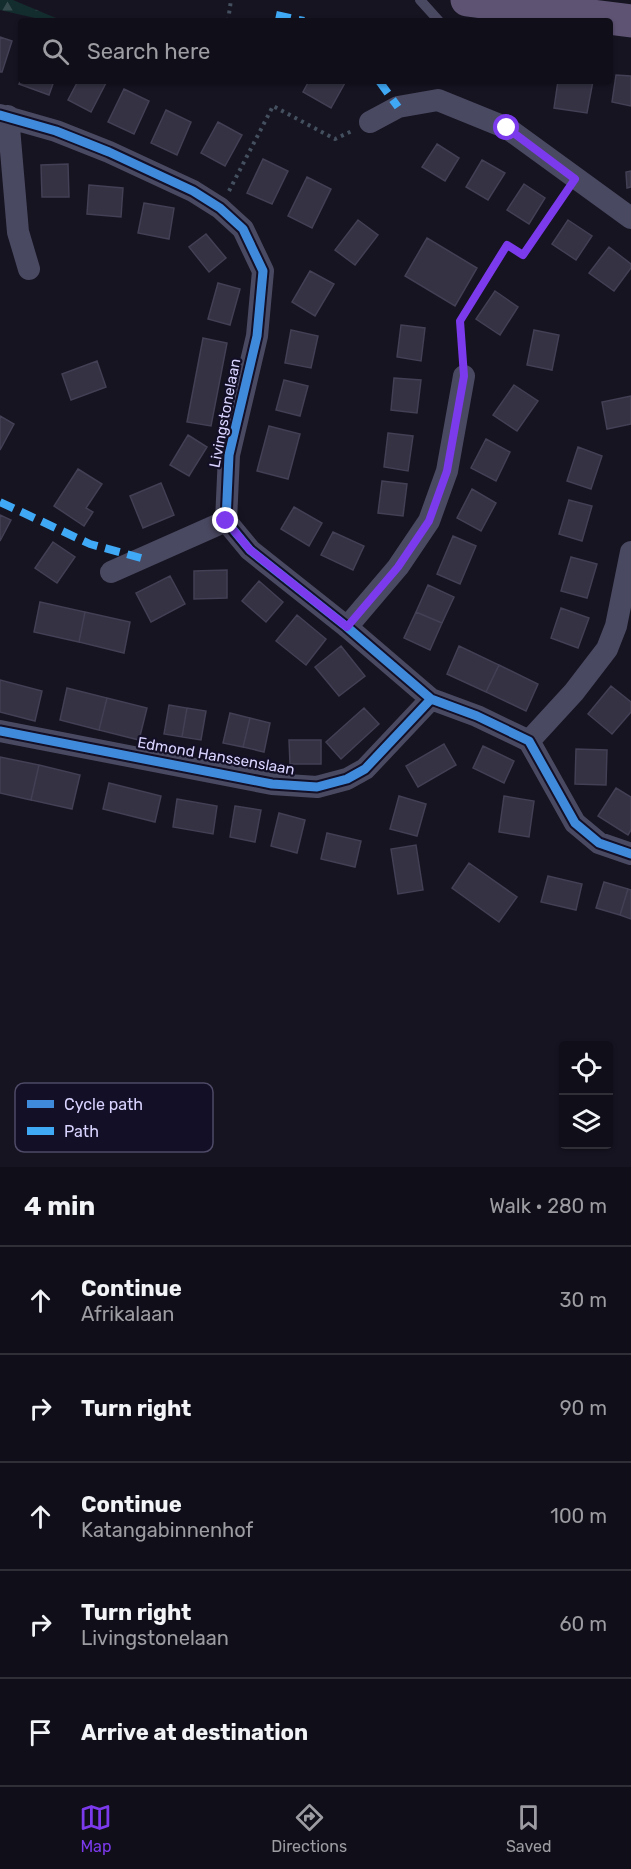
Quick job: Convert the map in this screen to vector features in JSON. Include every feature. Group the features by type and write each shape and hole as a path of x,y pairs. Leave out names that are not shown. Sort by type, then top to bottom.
{"main road":[{"path":"467,0 548,16 581,18"},
{"path":"613,20 631,21"}],"street":[{"path":"370,122 398,108 438,100 507,128 631,218"},
{"name":"Livingstonelaan","path":"4,115 56,131 109,152 193,191 220,208 243,229 263,271 256,336 229,455 226,521"},
{"path":"4,115 18,232 29,269"},
{"path":"347,627 398,567 429,521 447,471 464,376"},
{"path":"111,572 226,521 250,550 347,627 431,699 477,716 529,741 575,823 599,843 631,854"},
{"path":"529,741 574,692 607,649 616,626 631,552"},
{"name":"Edmond Hanssenslaan","path":"0,731 272,784 317,787 346,779 364,769 431,699"}],"lane":[{"path":"420,0 436,18"}],"path":[{"path":"228,18 231,0"},
{"path":"220,208 273,106 334,140 370,122"},
{"path":"464,376 460,321 507,245 523,255 575,179"}],"green space":[{"path":"0,0 13,0 56,18 35,18 0,10"}],"building":[{"path":"0,37 12,41 2,72 0,72"},
{"path":"616,75 631,76 631,106 612,102"},
{"path":"19,84 53,84 49,95"},
{"path":"76,84 105,84 91,112 68,100"},
{"path":"307,84 344,84 331,108 303,92"},
{"path":"558,84 592,84 587,113 554,108"},
{"path":"124,89 149,101 134,134 108,122"},
{"path":"166,110 191,122 177,155 151,143"},
{"path":"218,122 242,135 225,166 201,153"},
{"path":"437,144 459,158 445,181 422,167"},
{"path":"263,159 288,171 272,204 247,193"},
{"path":"482,160 505,173 488,200 466,187"},
{"path":"68,164 69,197 42,197 41,165"},
{"path":"631,171 631,187 627,188 626,172"},
{"path":"307,177 331,189 312,228 288,216"},
{"path":"524,184 545,198 529,224 507,210"},
{"path":"89,185 123,188 121,217 87,214"},
{"path":"144,203 174,208 169,239 138,233"},
{"path":"358,220 378,235 355,265 335,250"},
{"path":"568,220 592,236 576,260 552,244"},
{"path":"206,234 226,258 209,272 189,247"},
{"path":"427,238 477,268 455,306 405,276"},
{"path":"609,247 631,264 631,268 614,291 589,273"},
{"path":"310,271 334,284 315,316 292,302"},
{"path":"218,283 240,289 230,325 208,319"},
{"path":"495,291 518,307 500,335 476,319"},
{"path":"401,325 425,328 421,361 397,357"},
{"path":"291,330 318,336 311,368 285,363"},
{"path":"534,330 559,335 552,370 527,365"},
{"path":"203,338 227,343 211,426 187,422"},
{"path":"97,361 106,387 71,400 62,374"},
{"path":"394,378 421,380 417,413 391,410"},
{"path":"284,380 308,386 300,416 276,410"},
{"path":"514,385 538,401 517,431 493,415"},
{"path":"631,396 631,424 607,429 602,402"},
{"path":"0,416 14,424 0,450"},
{"path":"269,426 300,434 288,479 257,471"},
{"path":"388,433 413,436 408,471 384,467"},
{"path":"188,435 207,447 189,476 170,465"},
{"path":"486,439 510,452 496,481 471,468"},
{"path":"578,447 602,456 591,489 567,481"},
{"path":"78,469 102,484 86,508 93,512 84,526 54,506"},
{"path":"382,481 407,484 403,516 378,513"},
{"path":"161,483 174,515 143,528 130,496"},
{"path":"472,489 496,503 481,531 457,518"},
{"path":"569,500 592,506 582,541 559,534"},
{"path":"294,507 322,523 309,546 281,529"},
{"path":"0,515 11,520 0,541"},
{"path":"333,532 364,546 353,570 321,555"},
{"path":"453,536 476,546 460,584 437,574"},
{"path":"53,542 75,557 57,583 35,568"},
{"path":"571,557 597,564 587,598 561,591"},
{"path":"227,570 227,598 194,599 194,571"},
{"path":"170,576 185,604 151,622 136,593"},
{"path":"259,581 283,602 266,622 242,601"},
{"path":"428,585 454,597 442,623 416,612"},
{"path":"40,602 85,612 79,642 34,632"},
{"path":"561,608 589,618 578,648 551,638"},
{"path":"85,612 130,622 124,653 79,642"},
{"path":"416,612 442,623 430,650 404,638"},
{"path":"297,615 326,639 306,665 276,641"},
{"path":"341,646 365,676 339,696 315,667"},
{"path":"459,646 499,665 486,692 447,674"},
{"path":"499,665 538,684 526,711 486,692"},
{"path":"0,680 42,691 35,721 0,712"},
{"path":"611,686 631,702 631,712 612,734 588,714"},
{"path":"67,688 107,698 99,730 60,720"},
{"path":"107,698 147,708 139,740 99,730"},
{"path":"169,705 187,708 182,737 164,734"},
{"path":"187,708 206,711 201,740 182,737"},
{"path":"364,708 379,724 341,759 326,742"},
{"path":"230,713 250,718 243,747 223,743"},
{"path":"250,718 270,723 264,752 243,747"},
{"path":"289,740 321,740 321,764 290,764"},
{"path":"444,744 456,765 418,787 406,766"},
{"path":"483,746 514,761 504,783 473,768"},
{"path":"576,749 607,750 606,785 575,784"},
{"path":"0,757 39,765 31,800 0,793"},
{"path":"39,765 80,775 72,809 31,800"},
{"path":"109,783 161,796 155,822 103,809"},
{"path":"616,788 631,797 631,830 628,835 598,816"},
{"path":"399,796 426,804 417,836 390,829"},
{"path":"504,796 534,801 529,837 499,832"},
{"path":"177,799 217,806 213,834 173,827"},
{"path":"235,806 261,810 255,842 230,837"},
{"path":"279,813 305,820 297,853 271,846"},
{"path":"327,833 361,841 355,867 321,859"},
{"path":"416,845 423,890 398,894 391,849"},
{"path":"469,863 517,897 499,922 452,888"},
{"path":"548,876 582,884 576,910 541,902"},
{"path":"604,882 628,889 620,915 596,908"},
{"path":"628,889 631,890 631,919 620,915"}],"marked path":[{"path":"276,15 290,18"},
{"path":"381,84 398,107"},
{"path":"0,502 90,544 141,558"}],"cycle path":[{"path":"0,115 56,131 109,152 193,191 220,208 243,229 263,271 257,336 229,455 226,521 250,550 347,627 431,699 477,716 529,741 575,823 599,843 631,854"},
{"path":"0,731 272,784 317,787 347,779 365,769 431,699"}],"route":[{"path":"226,521 250,550 347,627 398,567 429,521 447,471 464,376 460,321 507,245 523,255 575,179 507,128"}]}
